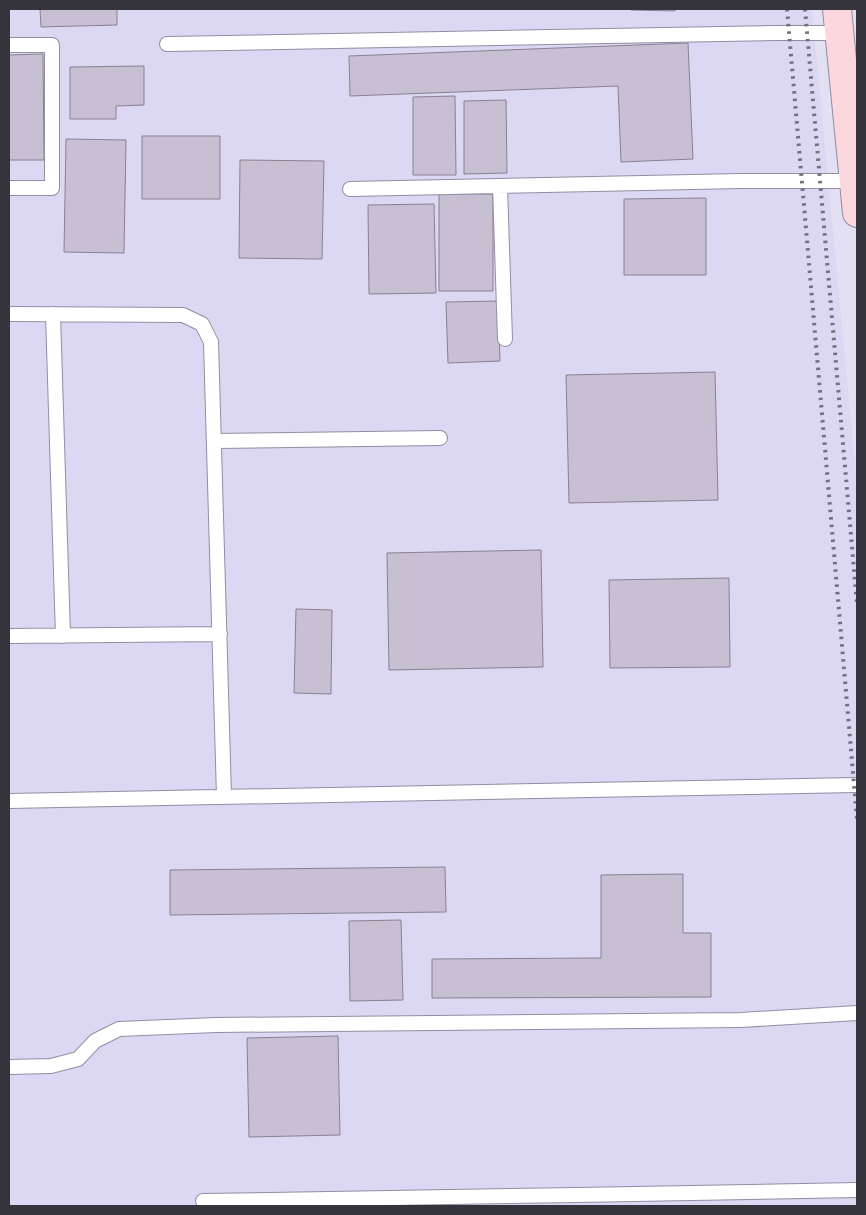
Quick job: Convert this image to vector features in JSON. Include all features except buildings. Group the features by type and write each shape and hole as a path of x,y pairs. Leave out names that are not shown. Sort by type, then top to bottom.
{"main road":[{"path":"839,21 857,213"}],"lane":[{"path":"167,44 765,33 839,21"},
{"path":"9,45 52,45 52,188 9,188"},
{"path":"350,189 741,181 854,181"},
{"path":"500,186 505,339"},
{"path":"9,314 183,315 202,324 210,342 224,797"},
{"path":"53,314 63,636"},
{"path":"214,441 440,438"},
{"path":"9,636 220,634"},
{"path":"9,801 857,785"},
{"path":"9,1067 51,1066 78,1059 95,1041 119,1029 216,1025 741,1020 857,1013"},
{"path":"203,1201 387,1203 630,1193 857,1190"}],"shaded area":[{"path":"9,9 812,9 857,485 857,1206 9,1206"}],"railway":[{"path":"787,9 857,819"},
{"path":"805,9 857,604"}]}
